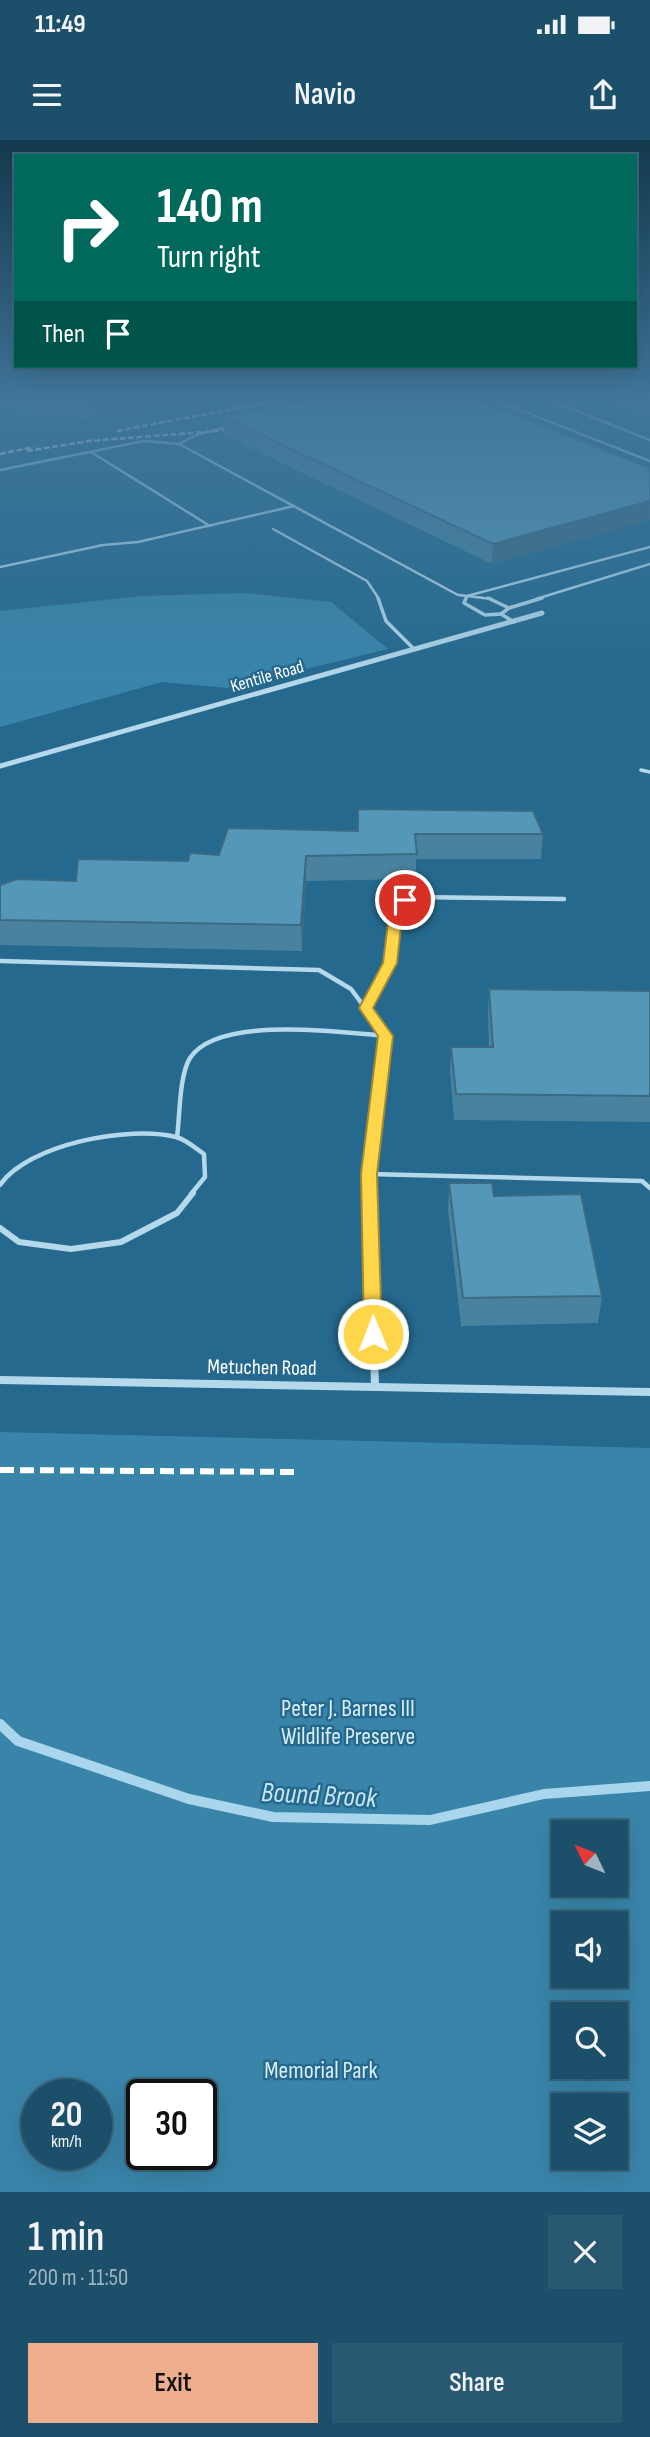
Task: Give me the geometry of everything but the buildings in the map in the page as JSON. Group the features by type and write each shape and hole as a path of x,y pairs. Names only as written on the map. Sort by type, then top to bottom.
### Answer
{"street":[{"name":"Kentile Road","path":"0,766 542,613"},
{"path":"375,1387 369,1174 386,1036"},
{"name":"Metuchen Road","path":"0,1380 650,1392"}],"lane":[{"path":"160,495 210,526"},
{"path":"273,495 458,594 487,597 509,608"},
{"path":"0,567 103,545 138,542 294,506"},
{"path":"273,529 367,581 378,592 383,617 414,649"},
{"path":"467,596 650,547"},
{"path":"467,596 464,603 485,615 500,614 509,608 650,564"},
{"path":"500,614 514,622"},
{"path":"641,770 650,772"},
{"path":"366,1008 390,963 396,907 405,900 412,897 564,899"},
{"path":"0,961 319,970 339,978 359,994 386,1036"},
{"path":"177,1137 189,1059 206,1043 233,1033 259,1031 386,1036"},
{"path":"0,1185 3,1178 22,1164 73,1142 114,1136 177,1137 204,1154 205,1177 177,1213 121,1242 71,1249 19,1242 0,1228"},
{"path":"369,1174 642,1181 650,1188"}],"green space":[{"path":"244,593 331,602 388,649 227,688 162,682 0,727 0,611 142,596"},
{"path":"0,1432 650,1448 650,2192 0,2192"}],"waterway":[{"name":"Bound Brook","path":"0,1724 18,1741 189,1799 273,1817 430,1820 544,1794 650,1786"}],"railway":[{"path":"0,1470 296,1472"}],"route":[{"path":"373,1334 369,1174 386,1036 366,1008 390,963 396,907 405,900"}],"park label":[{"name":"Peter J. Barnes III Wildlife Preserve","path":"348,1722"},
{"name":"Memorial Park","path":"321,2070"}]}
